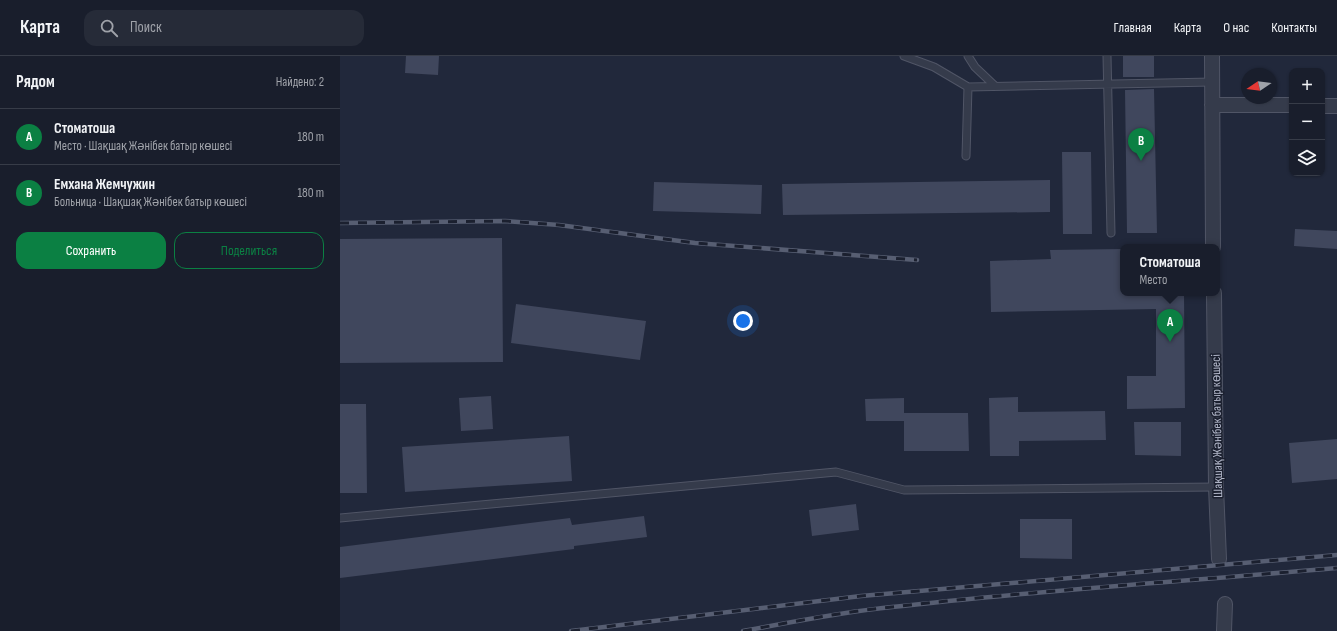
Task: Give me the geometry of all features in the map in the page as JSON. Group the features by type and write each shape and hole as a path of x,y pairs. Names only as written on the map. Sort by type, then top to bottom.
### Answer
{"street":[{"path":"1212,56 1213,244"},
{"path":"1212,104 1289,105"},
{"path":"1325,106 1337,106"},
{"name":"Шақшақ Жәнібек батыр көшесі","path":"1214,296 1216,487 1219,559"},
{"path":"1224,631 1225,604"}],"lane":[{"path":"904,56 934,67 968,87 1212,82"},
{"path":"968,56 975,67 995,86"},
{"path":"1107,56 1111,233"},
{"path":"966,156 968,87"},
{"path":"340,518 836,472 904,490 1216,487"}],"building":[{"path":"406,56 439,56 438,75 405,73"},
{"path":"1123,56 1154,56 1154,77 1123,77"},
{"path":"1154,89 1157,233 1127,233 1125,90"},
{"path":"1062,152 1091,152 1092,234 1063,234"},
{"path":"1050,180 1050,212 783,215 782,184"},
{"path":"654,182 762,185 761,214 653,211"},
{"path":"1295,229 1337,231 1337,249 1294,246"},
{"path":"502,238 503,362 340,363 340,239"},
{"path":"1120,249 1120,296 1184,296 1185,408 1127,409 1127,376 1156,376 1156,309 991,312 990,261 1051,259 1050,250"},
{"path":"516,304 646,321 640,360 511,343"},
{"path":"491,396 493,429 461,431 459,398"},
{"path":"1018,397 1018,412 1105,411 1106,440 1019,441 1019,456 990,456 989,398"},
{"path":"904,398 904,413 968,413 969,451 904,451 904,421 866,421 865,399"},
{"path":"340,404 366,404 367,493 340,493"},
{"path":"1134,422 1181,422 1181,456 1135,455"},
{"path":"569,436 572,481 405,492 402,447"},
{"path":"1337,439 1337,479 1292,483 1289,443"},
{"path":"856,504 859,530 812,536 809,510"},
{"path":"644,516 647,537 574,546 574,549 340,578 340,547 570,518 572,525"},
{"path":"1020,519 1072,519 1072,559 1020,558"}],"railway":[{"path":"340,223 505,221 559,225 695,243 917,260"},
{"path":"571,631 861,596 1337,555"},
{"path":"743,631 873,609 948,601 1337,568"}],"place":[{"name":"Емхана Жемчужин","path":"1141,161"},
{"name":"Стоматоша","path":"1170,342"}]}
